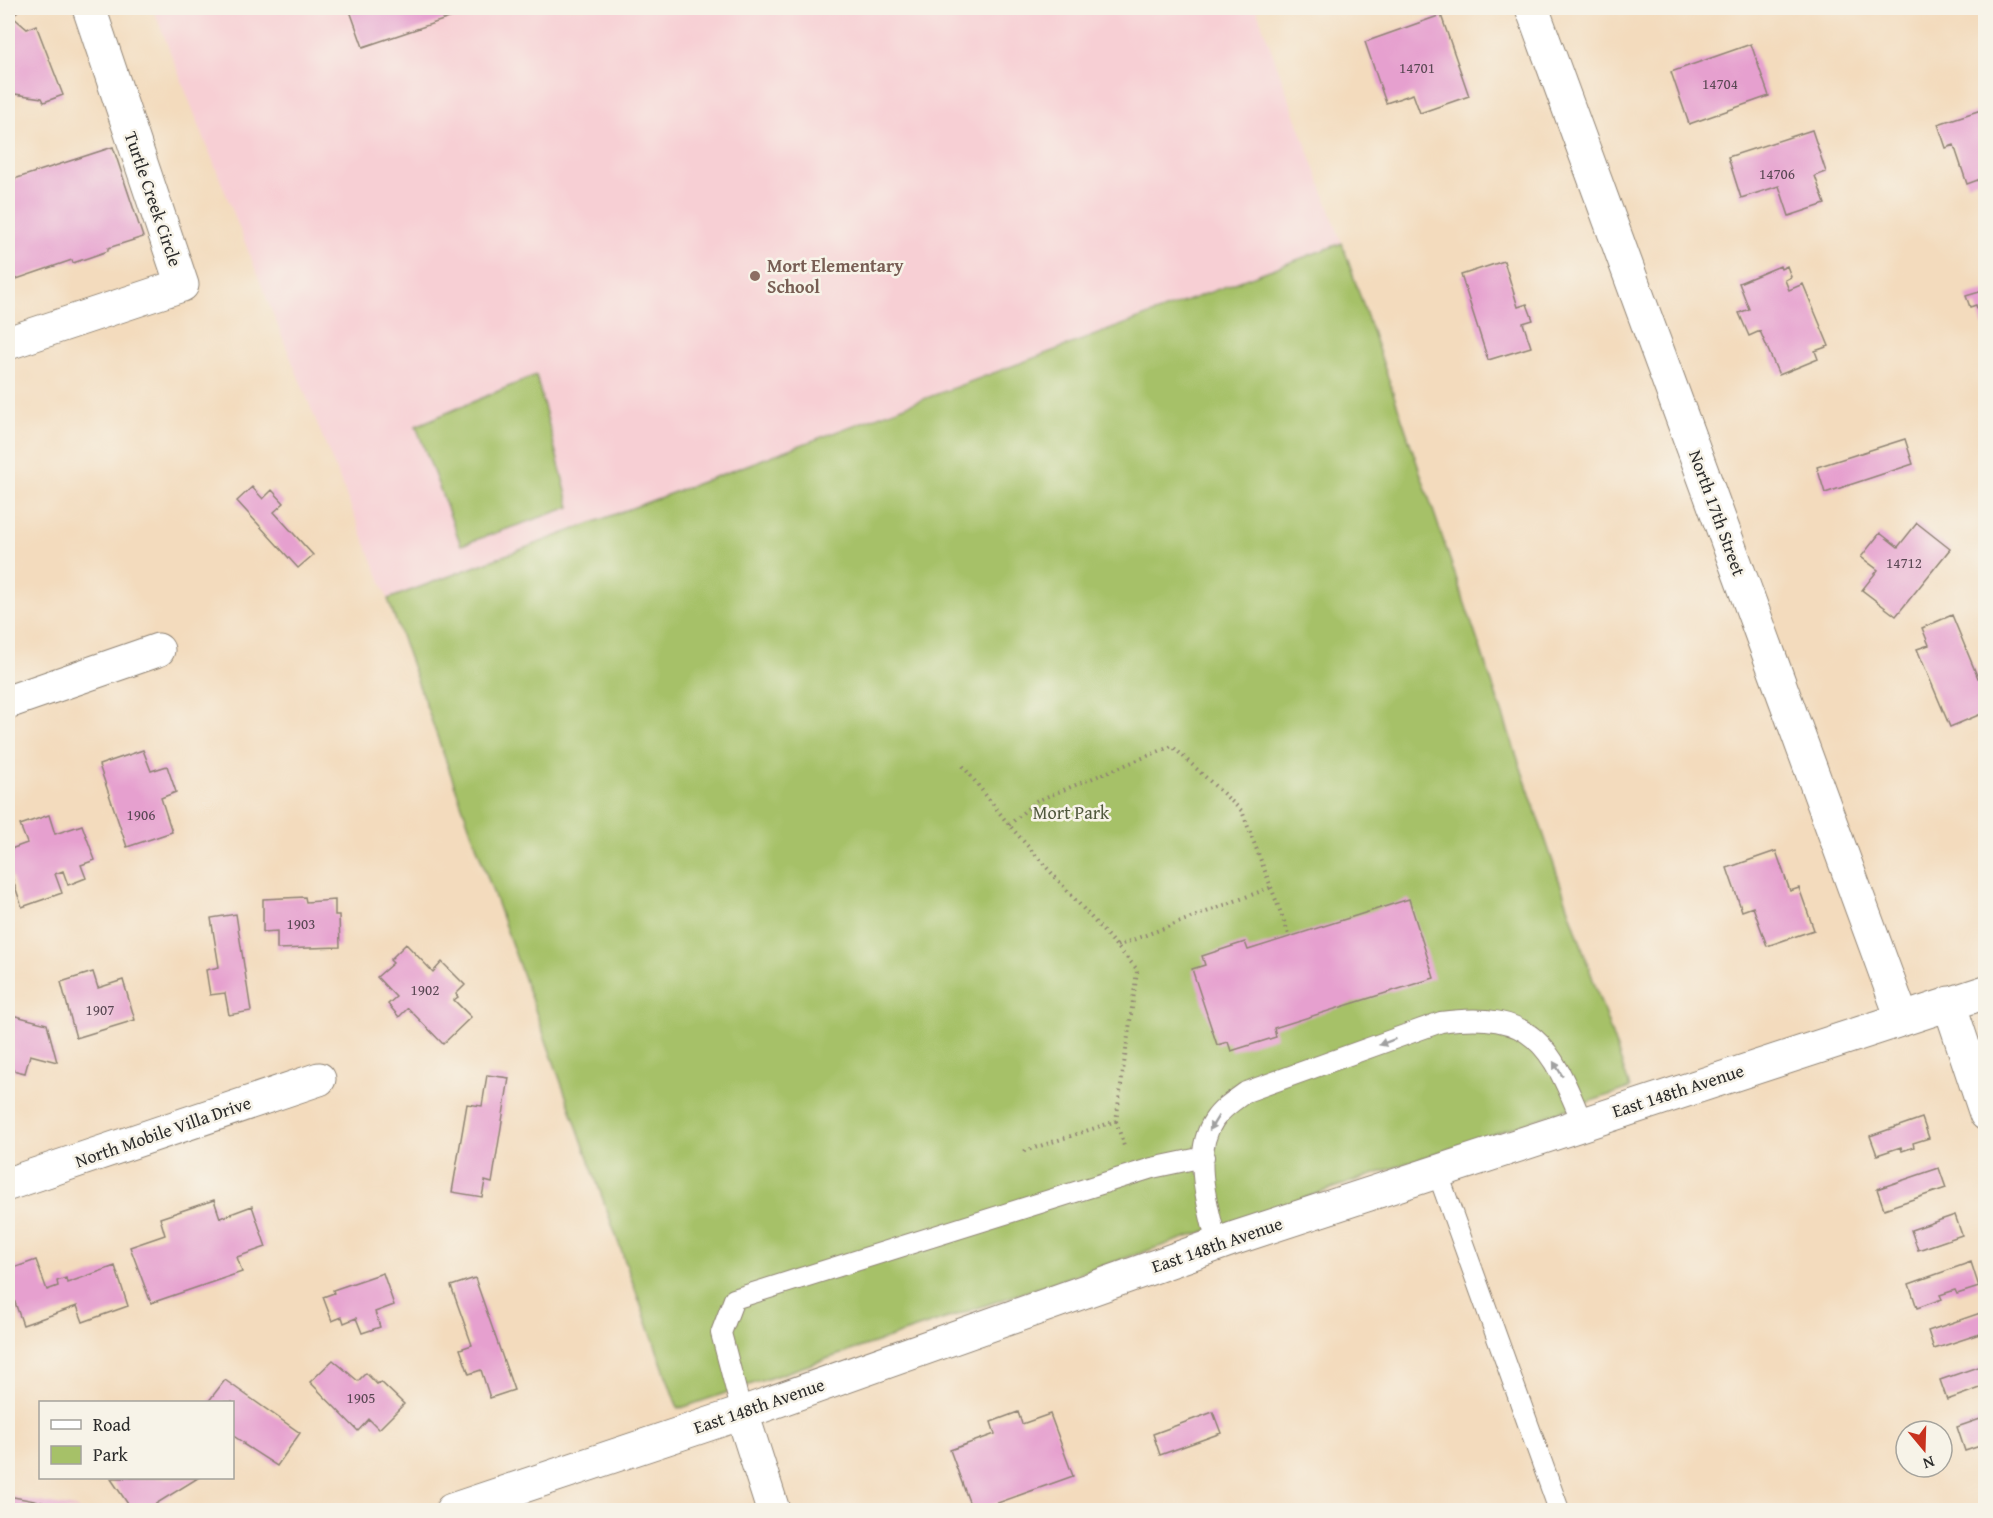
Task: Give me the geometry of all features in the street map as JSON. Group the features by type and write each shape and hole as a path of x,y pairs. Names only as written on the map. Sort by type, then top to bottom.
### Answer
{"street":[{"name":"Turtle Creek Circle","path":"8,342 182,285 89,8"},
{"name":"North 17th Street","path":"1532,8 1902,1018"},
{"path":"8,702 158,650"},
{"name":"East 148th Avenue","path":"452,1510 742,1413 1217,1244 1582,1122 1986,992"},
{"path":"1949,1003 1986,1114"},
{"name":"North Mobile Villa Drive","path":"8,1184 319,1079"},
{"path":"742,1413 773,1510"}],"lane":[{"path":"1217,1244 1206,1198 1204,1157 1206,1138 1215,1119 1231,1102 1246,1092 1442,1022 1471,1018 1498,1021 1516,1026 1534,1038 1548,1053 1565,1080 1582,1122"},
{"path":"742,1413 721,1333 734,1299 1152,1168 1204,1157"},
{"path":"1437,1171 1559,1510"}],"path":[{"path":"1009,825 1036,801 1172,746 1242,811 1290,937"},
{"path":"963,766 1009,825 1136,968 1138,976 1116,1121 1022,1152"},
{"path":"1116,946 1272,888"}],"shaded area":[{"name":"Mort Elementary School","path":"153,8 1256,8 1342,243 388,599"}],"green space":[{"name":"Mort Park","path":"1342,243 1630,1088 678,1409 388,599"},
{"path":"536,375 570,507 461,545 416,426"}],"building":[{"path":"8,8 20,8 13,17 27,29 36,25 63,95 44,102 42,98 8,93"},
{"path":"349,8 466,8 467,12 363,47"},
{"path":"1441,15 1469,96 1420,113 1413,94 1386,103 1365,42"},
{"path":"1751,44 1769,96 1689,124 1671,72"},
{"path":"1981,110 1983,117 1986,116 1986,177 1967,184 1954,145 1946,148 1938,124"},
{"path":"1812,130 1826,172 1815,176 1825,204 1789,216 1779,186 1741,198 1728,157"},
{"path":"113,147 143,237 108,248 108,251 73,263 72,260 8,282 8,181"},
{"path":"1504,261 1518,307 1527,304 1533,320 1523,323 1531,347 1488,360 1461,275"},
{"path":"1780,266 1781,269 1787,266 1791,277 1785,280 1789,290 1803,284 1829,346 1815,351 1818,359 1779,375 1760,331 1749,336 1739,313 1749,309 1739,283"},
{"path":"1986,290 1986,325 1983,326 1976,305 1970,307 1966,296"},
{"path":"1905,439 1913,464 1825,493 1817,467"},
{"path":"252,487 263,499 272,490 284,503 274,512 313,555 298,568 237,501"},
{"path":"1917,523 1950,549 1896,616 1862,590 1878,570 1861,557 1880,533 1898,547"},
{"path":"1952,615 1978,678 1986,675 1986,712 1950,727 1917,649 1929,645 1922,628"},
{"path":"143,750 151,771 167,766 176,792 161,798 172,832 127,847 99,765"},
{"path":"49,815 55,834 82,825 95,860 81,865 86,878 68,885 63,871 55,874 62,893 22,907 8,866 8,850 27,843 20,825"},
{"path":"1776,851 1790,891 1799,888 1814,930 1767,946 1753,907 1742,911 1727,868"},
{"path":"305,897 306,902 335,900 335,915 339,915 340,947 277,949 277,931 263,932 263,899"},
{"path":"1409,899 1434,978 1274,1028 1276,1037 1231,1051 1228,1042 1217,1045 1192,969 1205,965 1202,956 1245,942 1248,950"},
{"path":"236,914 251,1011 229,1015 225,993 210,995 206,970 219,967 211,918"},
{"path":"406,944 433,972 442,962 465,985 456,994 458,997 454,1000 471,1017 443,1044 408,1008 399,1017 388,1004 396,997 377,977 393,963 390,960"},
{"path":"93,972 98,988 123,980 135,1020 76,1038 61,982"},
{"path":"8,1014 47,1024 57,1062 30,1055 25,1073 8,1069"},
{"path":"487,1075 509,1078 492,1183 485,1181 482,1197 452,1192 467,1104 482,1106"},
{"path":"1922,1118 1929,1138 1913,1143 1914,1147 1902,1151 1901,1147 1877,1155 1870,1136"},
{"path":"1939,1168 1946,1188 1884,1209 1877,1189"},
{"path":"214,1200 220,1218 252,1206 266,1247 237,1257 242,1272 151,1303 130,1247 165,1235 160,1218"},
{"path":"1955,1215 1962,1235 1918,1250 1911,1230"},
{"path":"36,1260 47,1290 58,1286 57,1281 66,1278 67,1283 115,1266 128,1306 83,1322 77,1306 23,1325 8,1283 8,1270"},
{"path":"1971,1262 1979,1287 1957,1294 1955,1290 1940,1295 1942,1299 1917,1308 1909,1284"},
{"path":"383,1273 394,1305 375,1312 380,1327 362,1333 356,1318 344,1323 342,1317 332,1321 323,1297 334,1293 333,1290"},
{"path":"475,1278 514,1390 490,1398 481,1370 469,1374 460,1349 472,1345 451,1286"},
{"path":"1986,1311 1986,1332 1934,1349 1928,1331"},
{"path":"333,1360 358,1381 366,1373 377,1384 381,1382 404,1404 379,1429 369,1419 358,1431 310,1382"},
{"path":"1986,1364 1986,1386 1947,1400 1940,1380"},
{"path":"225,1380 300,1433 277,1466 234,1436 234,1401 209,1401"},
{"path":"1018,1412 1022,1424 1050,1414 1073,1476 978,1510 972,1510 950,1450 995,1434 991,1422"},
{"path":"1213,1412 1221,1433 1160,1455 1153,1434"},
{"path":"1986,1417 1986,1444 1965,1451 1957,1427"},
{"path":"111,1479 196,1479 146,1510 132,1510"},
{"path":"8,1496 78,1509 78,1510 8,1510"}],"place":[{"name":"Mort Elementary School","path":"755,276"}]}
